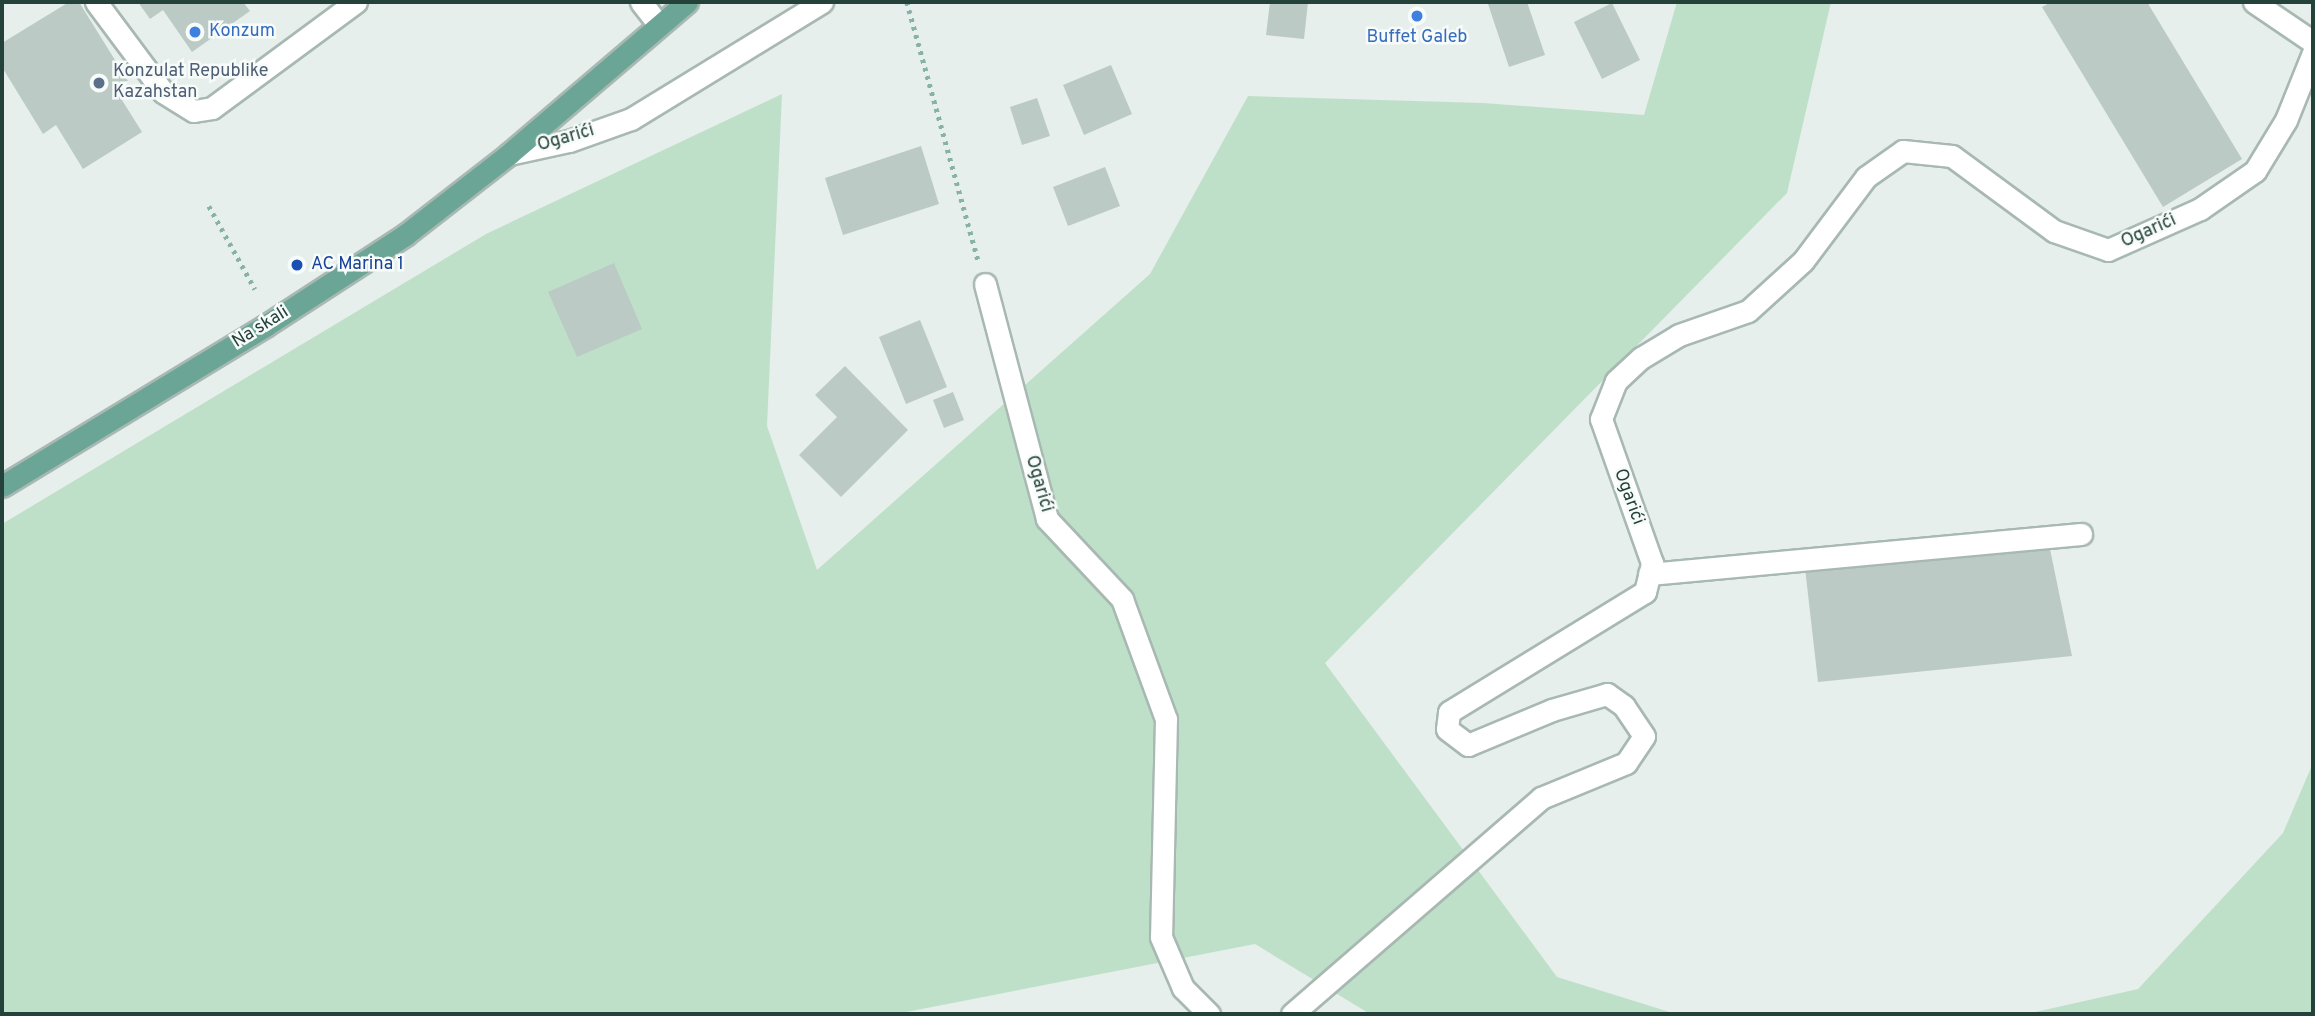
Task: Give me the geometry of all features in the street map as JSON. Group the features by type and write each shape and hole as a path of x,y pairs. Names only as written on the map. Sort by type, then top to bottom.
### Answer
{"main road":[{"name":"Ogarići","path":"509,153 687,2"},
{"name":"Na skali","path":"2,486 265,326 405,235 509,153"}],"street":[{"path":"96,2 163,92 176,104 194,111 212,108 351,3"},
{"path":"641,2 659,25"},
{"name":"Ogarići","path":"509,153 569,141 631,119 822,2"},
{"path":"2254,2 2313,42"},
{"name":"Ogarići","path":"1649,574 1652,563 1601,419 1616,381 1641,358 1679,335 1748,311 1803,261 1866,177 1903,151 1952,156 2053,231 2108,250 2200,209 2255,172 2286,120 2313,53"},
{"name":"Ogarići","path":"985,284 1047,519 1122,599 1166,719 1161,937 1183,988 1209,1014"},
{"path":"1293,1014 1541,798 1626,763 1644,736 1624,706 1607,694 1552,710 1468,745 1447,729 1448,720 1449,712 1645,592 1649,574 2081,534"}],"path":[{"path":"907,2 985,284"},
{"path":"209,206 255,289"}],"green space":[{"path":"1677,2 1831,2 1787,193 1325,663 1557,977 1676,1014 1370,1014 1255,944 896,1014 2,1014 2,524 486,234 782,94 767,426 817,570 1150,274 1248,96 1483,103 1644,115"},
{"path":"2313,763 2313,1014 2026,1014 2138,989 2283,833"}],"building":[{"path":"69,2 79,2 128,81 115,89 142,132 83,169 56,125 43,134 2,67 2,43"},
{"path":"138,2 243,2 250,11 192,52 163,10 150,19"},
{"path":"1270,2 1308,2 1304,39 1266,35"},
{"path":"1527,2 1545,55 1509,67 1488,4"},
{"path":"2051,2 2147,2 2242,159 2163,207 2042,7"},
{"path":"1612,3 1640,60 1602,79 1574,22"},
{"path":"1111,65 1132,114 1084,135 1063,85"},
{"path":"1037,98 1050,136 1022,145 1010,107"},
{"path":"921,146 939,204 843,235 825,178"},
{"path":"1105,167 1120,206 1068,226 1053,187"},
{"path":"614,263 642,329 577,357 548,292"},
{"path":"920,320 947,387 906,404 879,337"},
{"path":"845,366 908,430 841,497 799,455 837,417 815,395"},
{"path":"953,392 964,420 944,428 933,400"},
{"path":"2050,549 2072,656 1818,682 1805,568"}],"place":[{"name":"Buffet Galeb","path":"1417,16"},
{"name":"Konzum","path":"195,32"},
{"name":"Konzulat Republike Kazahstan","path":"99,83"},
{"name":"AC Marina 1","path":"297,265"}]}
